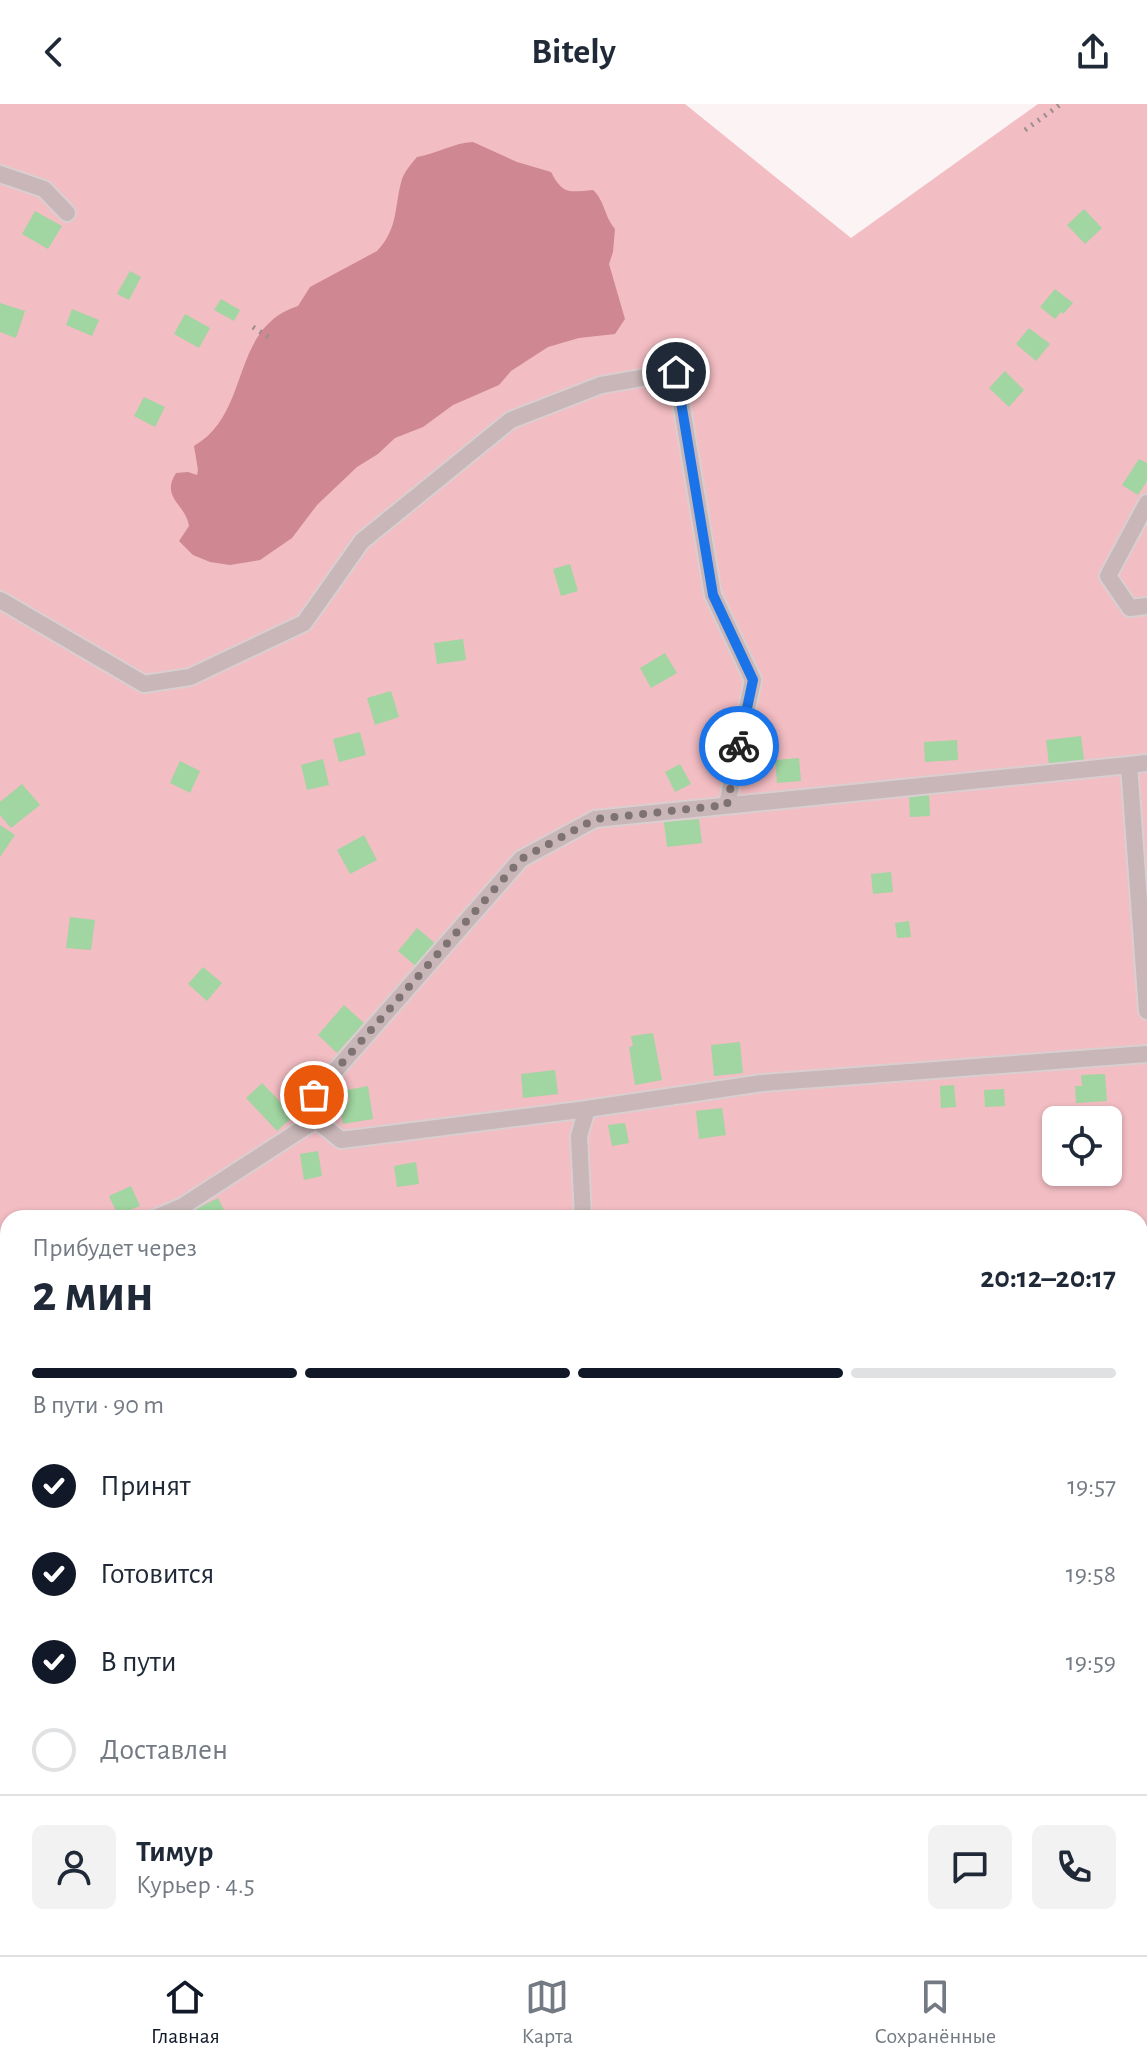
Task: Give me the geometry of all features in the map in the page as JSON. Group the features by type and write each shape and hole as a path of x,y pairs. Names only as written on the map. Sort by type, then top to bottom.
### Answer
{"lane":[{"path":"0,174 44,189 67,213"},
{"path":"0,600 144,684 190,677 304,623 362,541 511,420 601,385 676,372 713,595 753,680 727,805"},
{"path":"1147,503 1108,576 1130,608 1147,606"},
{"path":"1147,763 595,819 521,859 314,1095 316,1120 341,1140 762,1083 1147,1054"},
{"path":"1129,765 1147,1011"},
{"path":"583,1210 579,1136 587,1109"},
{"path":"174,1210 316,1120"}],"path":[{"path":"1025,130 1061,104"},
{"path":"253,327 270,338"}],"shaded area":[{"path":"0,104 685,104 851,238 1038,104 1147,104 1147,1210 0,1210"},
{"path":"473,142 517,162 551,172 563,188 593,190 597,194 615,229 609,264 625,319 615,334 579,338 548,347 511,371 499,385 453,405 423,427 395,438 378,454 357,467 317,505 292,538 260,560 230,565 193,555 179,541 189,526 172,495 172,482 176,473 197,475 194,446 212,431 225,413 250,351 261,333 276,317 298,306 310,287 377,251 389,234 402,179 417,157"}],"building":[{"path":"1084,209 1102,228 1085,244 1067,225"},
{"path":"35,211 62,226 48,249 22,234"},
{"path":"130,271 141,277 129,300 117,294"},
{"path":"1055,289 1073,303 1055,319 1040,307"},
{"path":"221,299 240,310 234,321 214,310"},
{"path":"0,303 25,311 16,338 0,332"},
{"path":"72,309 99,320 92,336 66,325"},
{"path":"185,314 210,328 199,348 174,334"},
{"path":"1029,328 1050,344 1036,361 1016,344"},
{"path":"1005,371 1024,390 1009,407 989,388"},
{"path":"144,397 165,407 155,427 134,416"},
{"path":"1139,459 1147,463 1147,481 1138,495 1122,485"},
{"path":"570,564 578,591 561,596 553,569"},
{"path":"463,639 466,660 437,664 434,643"},
{"path":"665,653 677,673 651,688 640,668"},
{"path":"391,691 399,717 375,725 367,698"},
{"path":"360,732 366,755 339,762 333,739"},
{"path":"1081,736 1084,760 1049,764 1046,740"},
{"path":"957,740 958,760 925,762 924,742"},
{"path":"799,758 801,781 777,783 775,760"},
{"path":"323,759 329,785 307,790 301,765"},
{"path":"180,761 200,771 190,793 170,783"},
{"path":"680,764 691,784 675,792 665,772"},
{"path":"22,784 40,805 11,828 0,815 0,802"},
{"path":"929,793 930,816 910,817 909,795"},
{"path":"699,819 702,843 667,847 664,822"},
{"path":"0,825 15,835 0,857"},
{"path":"364,835 377,860 350,874 337,850"},
{"path":"891,872 893,892 873,894 871,874"},
{"path":"70,917 95,920 91,950 66,948"},
{"path":"909,921 911,937 897,938 895,923"},
{"path":"417,928 437,945 418,968 398,951"},
{"path":"203,967 222,983 207,1001 188,984"},
{"path":"344,1005 364,1023 337,1053 318,1035"},
{"path":"653,1033 662,1080 635,1085 629,1047 633,1046 631,1036"},
{"path":"740,1042 743,1073 714,1076 711,1045"},
{"path":"555,1070 558,1094 523,1098 521,1074"},
{"path":"1105,1074 1107,1101 1076,1103 1075,1086 1082,1086 1081,1075"},
{"path":"262,1083 294,1116 277,1131 246,1098"},
{"path":"954,1085 956,1107 941,1108 940,1086"},
{"path":"368,1086 373,1119 343,1124 340,1103 349,1101 347,1090"},
{"path":"1004,1089 1005,1106 985,1107 984,1090"},
{"path":"722,1108 726,1135 699,1139 696,1111"},
{"path":"625,1123 629,1143 612,1146 608,1125"},
{"path":"318,1151 322,1176 304,1180 300,1154"},
{"path":"416,1162 419,1184 397,1187 394,1166"},
{"path":"131,1186 140,1206 116,1210 109,1196"},
{"path":"218,1198 224,1210 196,1210"}],"way so far":[{"path":"314,1095 521,859 595,819 727,805 739,746"}],"route":[{"path":"676,372 713,595 753,680 739,746"}]}
